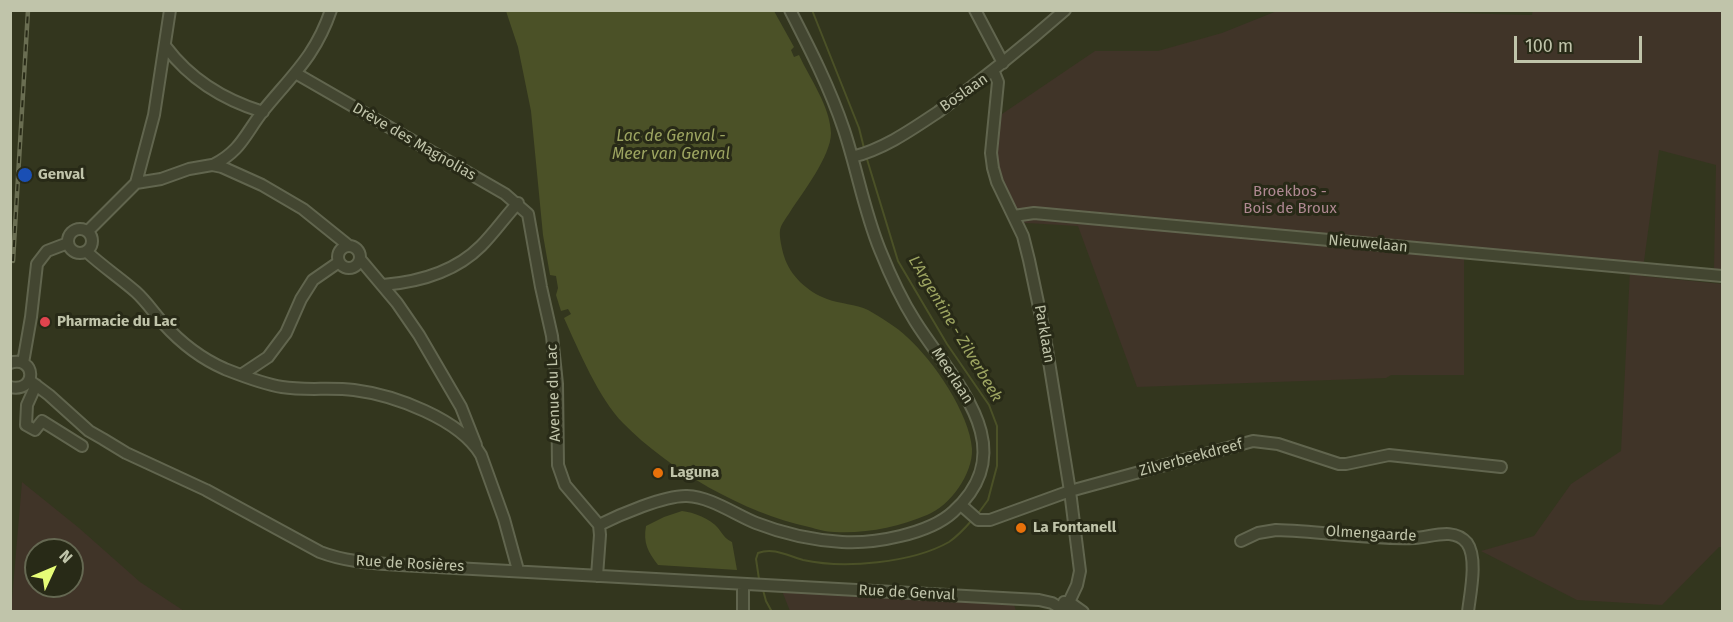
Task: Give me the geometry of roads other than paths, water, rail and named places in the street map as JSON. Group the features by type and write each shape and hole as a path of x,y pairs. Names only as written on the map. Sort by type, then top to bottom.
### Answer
{"street":[{"path":"88,231 136,183 149,141 170,10"},
{"path":"136,183 161,179 189,169 212,165 235,152 260,116 310,56 331,10"},
{"name":"Meerlaan","path":"598,525 673,497 688,496 717,504 756,523 787,534 846,543 871,541 914,532 970,512 969,495 980,470 982,444 978,418 915,321 894,283 870,221 862,155 835,105 814,55 790,10"},
{"path":"975,10 1003,63"},
{"name":"Boslaan","path":"862,155 916,126 993,72 1065,10"},
{"path":"165,47 192,76 212,90 260,116"},
{"name":"Parklaan","path":"993,72 998,82 991,153 993,168 997,182 1023,236 1038,300 1070,491 1080,571 1068,607"},
{"name":"Drève des Magnolias","path":"297,74 518,203 528,213"},
{"path":"212,165 238,173 303,209 329,230 345,248 357,250 349,264 330,269 313,280 301,299 286,333 268,357 241,375"},
{"path":"383,285 417,281 453,266 481,246 518,203"},
{"name":"Avenue du Lac","path":"528,213 552,336 557,384 558,465 565,485 598,525"},
{"name":"Nieuwelaan","path":"1014,216 1034,213 1722,276"},
{"path":"88,231 76,229 68,237 68,243 75,252 87,252 137,293 164,324 197,353 219,366 282,387 354,390 402,402 446,423 477,448"},
{"path":"87,252 93,242 88,231"},
{"path":"68,243 47,251 37,264 32,317 23,363 30,372 32,383 27,405 26,425 35,430 42,421 82,446"},
{"path":"345,248 338,256 349,264 369,271 383,285 419,335 461,406 504,519 518,570"},
{"path":"10,363 23,363"},
{"path":"10,387 18,388 32,383"},
{"name":"Rue de Rosières","path":"32,383 89,431 126,453 206,490 328,555 357,562 761,585"},
{"name":"Zilverbeekdreef","path":"970,512 990,520 1070,491 1253,441 1278,444 1346,465 1389,455 1501,467"},
{"path":"597,576 600,534 598,525"},
{"name":"Olmengaarde","path":"1241,541 1258,533 1276,530 1416,538 1452,534 1467,543 1473,559 1468,612"},
{"path":"743,584 743,612"},
{"name":"Rue de Genval","path":"761,585 1040,600 1068,607"},
{"path":"1068,607 1083,612"}],"water":[{"name":"Lac de Genval - Meer van Genval","path":"506,11 774,11 794,47 791,50 794,57 799,55 819,93 830,123 831,133 830,142 821,163 781,228 780,239 784,256 795,277 813,292 832,301 868,310 888,322 917,347 938,373 965,420 972,449 969,469 952,497 936,511 905,523 858,532 831,532 759,511 709,487 662,457 623,423 597,387 582,359 564,318 571,314 568,309 561,311 556,295 558,288 556,276 550,275 543,235 531,111 518,47"},
{"path":"682,511 696,514 711,522 732,542 737,570 658,565 647,547 646,526"}],"waterway":[{"name":"L'Argentine - Zilverbeek","path":"812,10 859,128 864,148"},
{"name":"L'Argentine - Zilverbeek","path":"866,156 898,261 947,344 989,405 997,426 997,466 988,500 977,515"},
{"name":"L'Argentine - Zilverbeek","path":"759,579 756,559 758,553 764,551 820,563 878,562 934,549 949,542 973,519"},
{"name":"L'Argentine - Zilverbeek","path":"763,590 772,612"}],"railway":[{"path":"13,261 28,10"}],"place":[{"name":"Genval","path":"25,175"},
{"name":"Pharmacie du Lac","path":"45,322"},
{"name":"Laguna","path":"658,473"},
{"name":"La Fontanell","path":"1021,528"}],"park label":[{"name":"Broekbos - Bois de Broux","path":"1290,200"}]}
